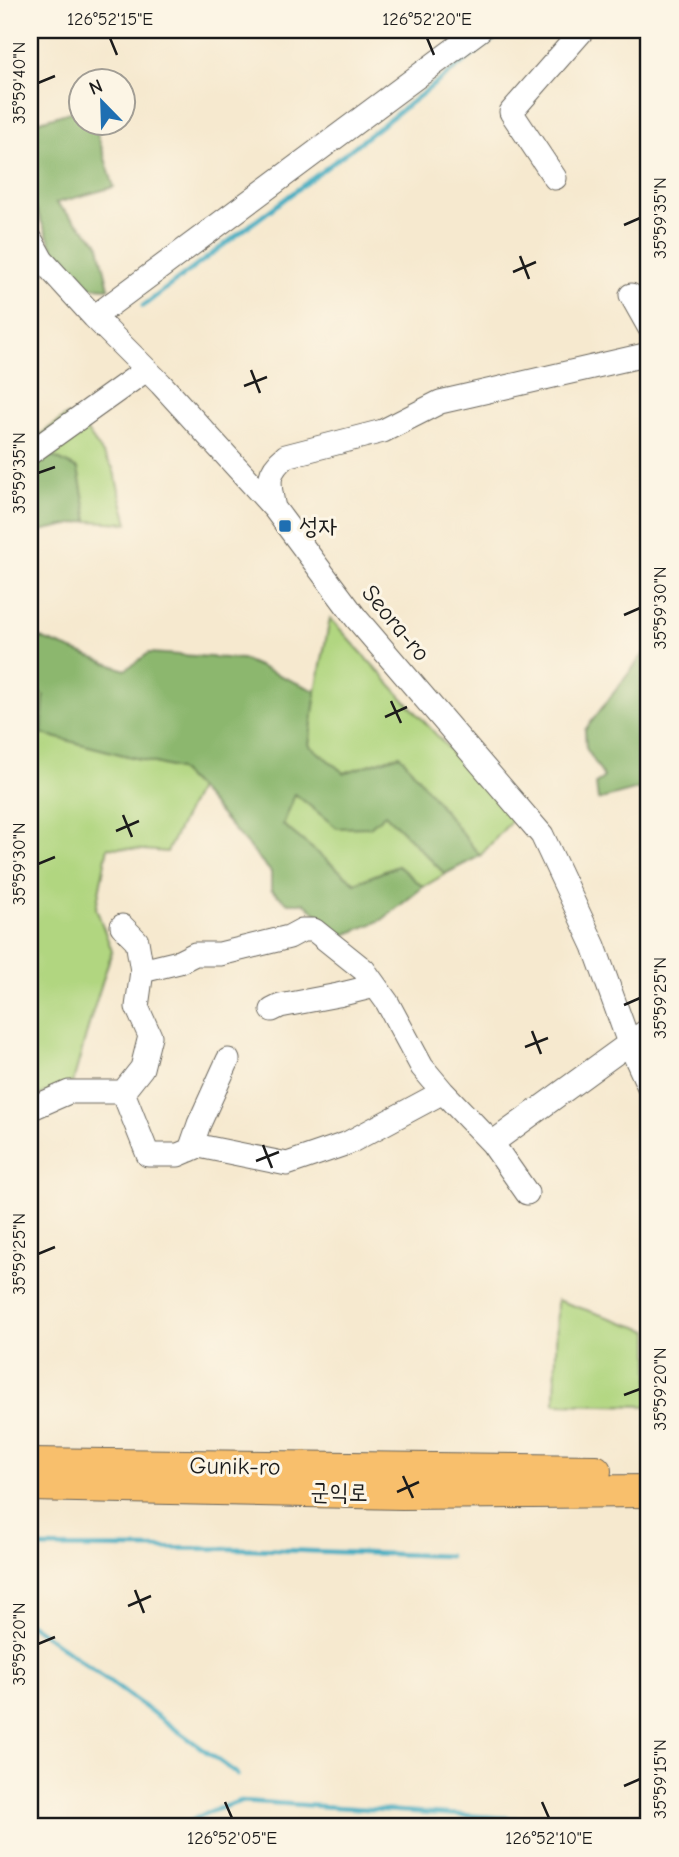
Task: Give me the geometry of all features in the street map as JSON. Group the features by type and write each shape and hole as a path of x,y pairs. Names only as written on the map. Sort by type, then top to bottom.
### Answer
{"highway":[{"name":"Gunik-ro","path":"30,1464 649,1471"},
{"name":"군익로","path":"30,1485 402,1493 649,1492"}],"street":[{"path":"94,317 480,30"},
{"path":"555,178 511,112 583,30"},
{"name":"Seora-ro","path":"30,238 42,260 274,508 356,618 542,835 594,947 629,1043 649,1087"},
{"path":"631,295 649,327"},
{"path":"274,508 268,482 274,465 286,456 383,431 440,402 649,354"},
{"path":"30,453 146,370"},
{"path":"122,926 137,941 142,971 137,1007 150,1036 142,1068 123,1092"},
{"path":"142,971 179,962 195,954 220,954 289,937 302,930 314,930 364,970 387,1002 422,1067 492,1143 527,1193"},
{"path":"272,1010 375,986"},
{"path":"492,1143 649,1029"},
{"path":"190,1150 228,1060"},
{"path":"30,1109 69,1092 123,1092"},
{"path":"123,1092 148,1155 178,1155 200,1146 287,1164 348,1143 443,1092"}],"green space":[{"path":"66,113 66,136 98,136 114,187 56,203 98,242 109,288 76,286 54,251 30,195 30,124"},
{"path":"67,415 86,430 113,468 128,523 88,521 78,469 46,454 30,476 30,442"},
{"path":"46,453 78,469 88,521 30,533 30,476"},
{"path":"330,618 513,819 480,856 400,755 344,773 309,745"},
{"path":"30,634 125,670 149,653 242,659 316,691 309,745 344,773 400,755 480,856 445,874 385,814 370,827 337,828 295,794 283,825 355,883 398,866 423,887 382,920 342,936 304,903 288,903 271,890 271,872 178,769 42,734 44,696 30,686"},
{"path":"649,647 649,786 598,800 596,784 604,777 586,748 585,730"},
{"path":"30,686 44,695 43,734 178,769 198,789 167,852 108,847 96,908 112,951 73,1082 30,1099"},
{"path":"295,794 385,814 445,874 423,887 398,866 355,883 283,825"},
{"path":"557,1300 649,1331 649,1406 555,1404"}],"waterway":[{"path":"143,306 505,30"},
{"path":"30,1547 252,1549 449,1556"},
{"path":"30,1624 237,1775"},
{"path":"179,1827 206,1813 241,1801 649,1827"}],"place":[{"name":"성자","path":"285,526"}]}
